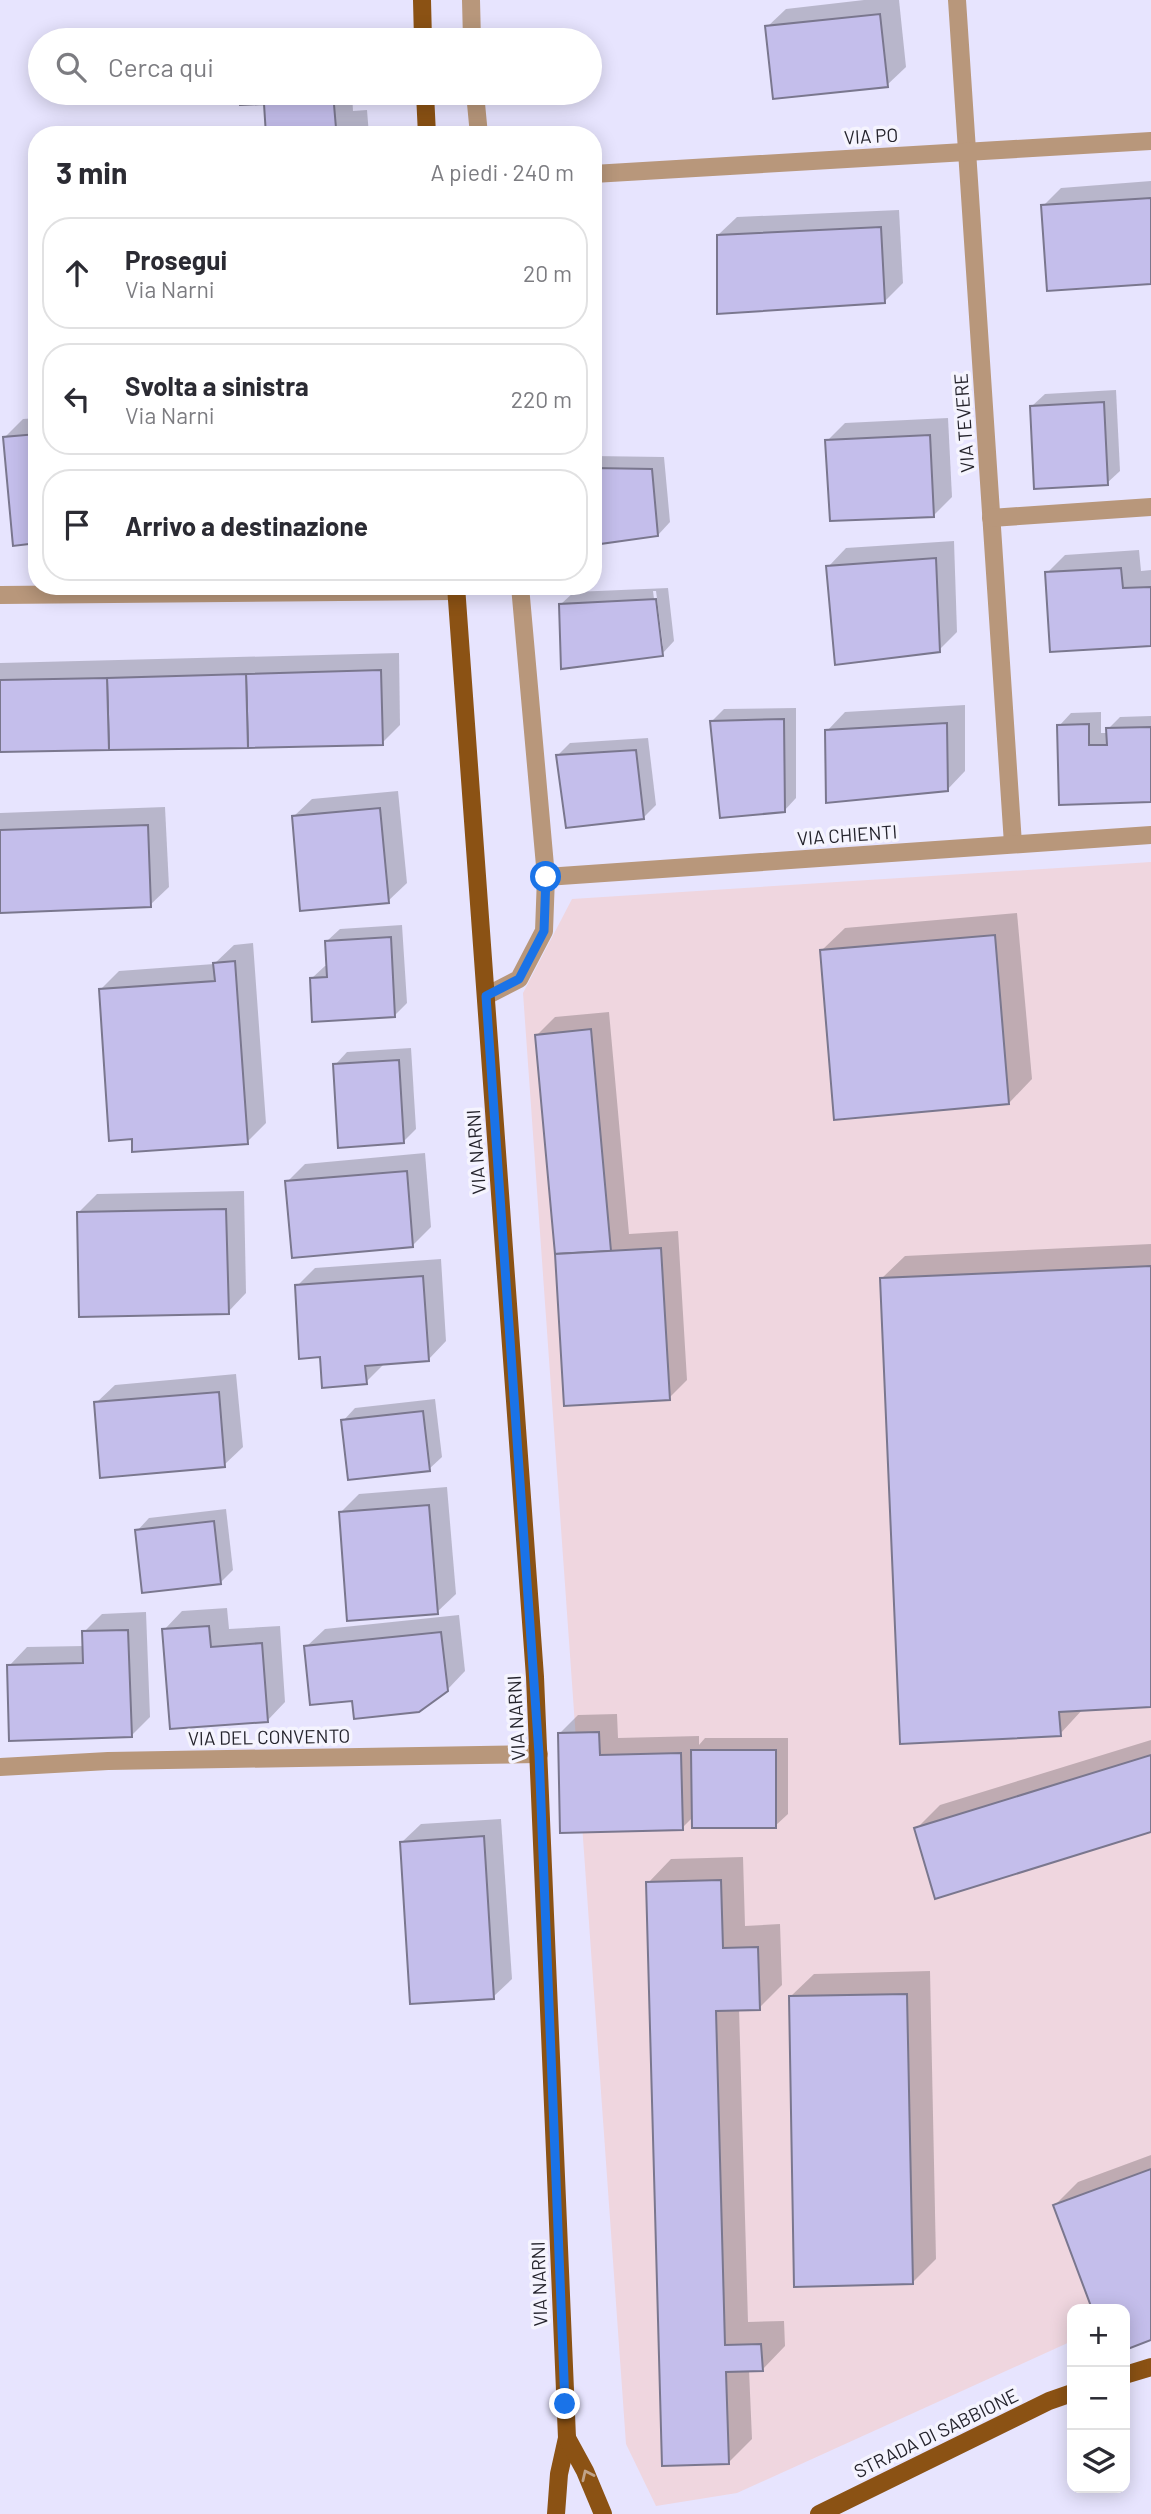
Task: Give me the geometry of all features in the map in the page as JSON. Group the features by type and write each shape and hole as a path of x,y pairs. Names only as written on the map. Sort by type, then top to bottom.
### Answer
{"main road":[{"path":"422,0 423,28"},
{"path":"425,105 426,126"},
{"name":"VIA NARNI","path":"456,595 539,1754 567,2438 559,2474 556,2514"},
{"path":"1130,2373 1151,2367"},
{"name":"STRADA DI SABBIONE","path":"819,2514 1049,2401 1067,2395"},
{"name":"VIA NARNI","path":"567,2438 585,2471 603,2514"}],"street":[{"path":"471,0 472,28"},
{"name":"VIA TEVERE","path":"957,0 1013,844"},
{"path":"476,105 478,126"},
{"name":"VIA PO","path":"602,173 1151,141"},
{"path":"991,518 1151,507"},
{"name":"VIA NARNI","path":"0,595 28,595"},
{"path":"486,996 519,979 544,931 546,877 521,595"},
{"name":"VIA CHIENTI","path":"546,877 1151,835"},
{"name":"VIA DEL CONVENTO","path":"0,1767 108,1761 539,1754"}],"shaded area":[{"path":"1151,862 1151,2308 1130,2315 1130,2304 1067,2304 1067,2343 737,2493 656,2506 626,2444 523,993 572,899"}],"building":[{"path":"880,14 888,87 773,99 765,26"},
{"path":"264,105 334,105 336,126 265,126"},
{"path":"1151,198 1151,284 1047,291 1041,205"},
{"path":"881,227 885,303 717,314 717,235"},
{"path":"1104,402 1108,485 1034,489 1030,406"},
{"path":"28,435 28,544 13,546 3,437"},
{"path":"930,435 934,517 830,521 825,440"},
{"path":"602,468 652,469 658,536 602,544"},
{"path":"936,558 940,652 835,665 826,566"},
{"path":"1121,568 1123,588 1151,587 1151,646 1050,652 1045,572"},
{"path":"656,599 663,656 561,669 559,604"},
{"path":"381,670 383,745 248,748 246,674"},
{"path":"246,674 248,748 109,750 107,678"},
{"path":"107,678 109,750 0,752 0,680"},
{"path":"784,719 785,812 720,818 710,721"},
{"path":"947,723 948,791 826,803 825,730"},
{"path":"1089,724 1089,745 1107,745 1106,728 1151,727 1151,802 1059,805 1057,725"},
{"path":"636,750 644,819 566,828 556,755"},
{"path":"380,808 389,903 300,911 292,816"},
{"path":"148,825 151,907 0,913 0,830"},
{"path":"995,935 1009,1104 834,1120 820,950"},
{"path":"391,937 395,1017 312,1022 310,978 327,977 325,941"},
{"path":"235,961 248,1144 132,1152 132,1139 109,1141 99,989 215,981 213,963"},
{"path":"591,1029 611,1251 555,1254 535,1035"},
{"path":"399,1060 404,1143 338,1148 333,1064"},
{"path":"407,1171 413,1247 292,1258 285,1181"},
{"path":"226,1209 229,1314 79,1317 77,1212"},
{"path":"661,1248 670,1400 564,1406 555,1254"},
{"path":"1151,1266 1151,1707 1059,1712 1061,1736 900,1744 880,1278"},
{"path":"423,1276 429,1361 365,1366 367,1384 322,1388 320,1357 299,1359 295,1285"},
{"path":"219,1392 225,1467 100,1478 94,1402"},
{"path":"423,1411 430,1471 348,1480 341,1420"},
{"path":"429,1505 438,1614 347,1621 339,1512"},
{"path":"214,1521 221,1584 142,1593 135,1530"},
{"path":"209,1626 211,1647 262,1643 268,1722 170,1729 162,1629"},
{"path":"128,1630 132,1737 9,1741 7,1665 83,1663 82,1631"},
{"path":"441,1632 448,1691 419,1712 354,1719 352,1701 310,1705 304,1646"},
{"path":"599,1732 600,1755 681,1753 683,1830 560,1833 558,1733"},
{"path":"691,1750 776,1750 776,1828 692,1828"},
{"path":"1151,1755 1151,1832 935,1899 914,1828"},
{"path":"484,1836 494,1999 410,2004 400,1842"},
{"path":"721,1880 723,1948 758,1947 760,2010 716,2011 725,2345 761,2344 763,2371 726,2372 729,2464 662,2466 646,1882"},
{"path":"907,1994 913,2284 794,2287 789,1996"},
{"path":"1151,2169 1151,2340 1130,2348 1130,2304 1090,2304 1053,2205"}],"route":[{"path":"546,877 544,931 519,979 486,996 535,1677 565,2404"}]}
